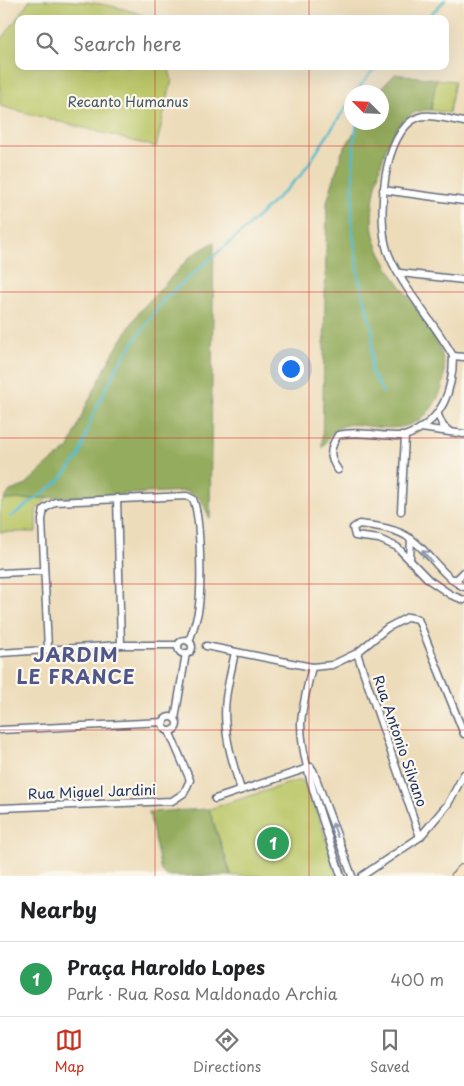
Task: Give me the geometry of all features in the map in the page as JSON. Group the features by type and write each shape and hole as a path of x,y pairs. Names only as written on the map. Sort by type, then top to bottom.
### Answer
{"street":[{"path":"338,470 331,459 331,446 338,435 351,432 405,436 421,428 438,415 445,404 453,375 454,356 387,250 382,216 383,190 388,158 408,124 419,118 428,117 464,122"},
{"path":"383,190 464,201"},
{"path":"400,273 464,280"},
{"path":"454,356 464,357"},
{"path":"438,415 443,426 450,432"},
{"path":"421,428 464,434"},
{"path":"402,511 405,436"},
{"path":"48,649 42,520 44,510 55,502 187,496 193,499 198,522 198,610 189,642 191,648 186,653 175,719 177,726 169,731 165,729 164,722 168,717 175,719"},
{"path":"117,498 121,645"},
{"path":"464,587 450,579 411,539 386,528 359,524 353,528 355,536 389,543 410,560 428,580 451,595 464,600"},
{"path":"410,560 411,539"},
{"path":"0,573 44,571"},
{"path":"450,579 457,578 464,572"},
{"path":"206,646 312,667 332,665 357,653 387,628 408,617 418,619 462,719 464,734"},
{"path":"178,646 182,640 189,642"},
{"path":"0,653 121,645 178,646"},
{"path":"178,646 181,652 186,653"},
{"path":"235,652 226,699 226,723 229,750 241,790"},
{"name":"Rua Antonio Silvano","path":"357,653 420,837"},
{"path":"312,667 301,721 302,738 341,876"},
{"path":"0,730 164,722"},
{"name":"Rua Miguel Jardini","path":"0,808 172,801 184,793 190,780 169,731"},
{"path":"215,799 310,767"},
{"path":"310,767 352,876"},
{"path":"362,876 420,837 448,804 464,774"},
{"path":"456,876 464,868"}],"green space":[{"name":"Recanto Humanus","path":"30,0 61,0 102,4 143,15 19,15"},
{"name":"Recanto Humanus","path":"15,21 15,70 169,70 172,80 156,147 0,106 0,42"},
{"path":"395,74 436,79 431,110 417,112 406,118 390,139 379,171 372,221 373,231 380,251 391,272 432,332 441,352 444,373 440,393 434,404 420,420 402,427 391,428 353,424 342,426 333,432 322,448 327,202 342,152 356,130 389,130 389,85 385,85"},
{"path":"436,79 455,81 449,113 431,110"},
{"path":"214,242 210,519 201,499 186,491 4,500 10,491 24,486 69,448 84,410 112,355 139,312 191,256"},
{"path":"48,498 36,510 36,532 0,532 0,505 4,500"},
{"path":"296,781 304,781 309,787 338,876 232,876 209,809"},
{"path":"209,809 231,876 166,876 161,871 149,812"}],"waterway":[{"path":"430,15 445,0"},
{"path":"361,85 374,70"},
{"path":"11,517 58,482 79,457 91,419 118,365 164,299 244,230 302,174 344,110"},
{"path":"356,130 352,225 360,284 373,331 371,371 383,393"}],"place":[{"name":"Praça Haroldo Lopes","path":"273,843"}],"district":[{"name":"JARDIM LE FRANCE","path":"76,666"}]}
